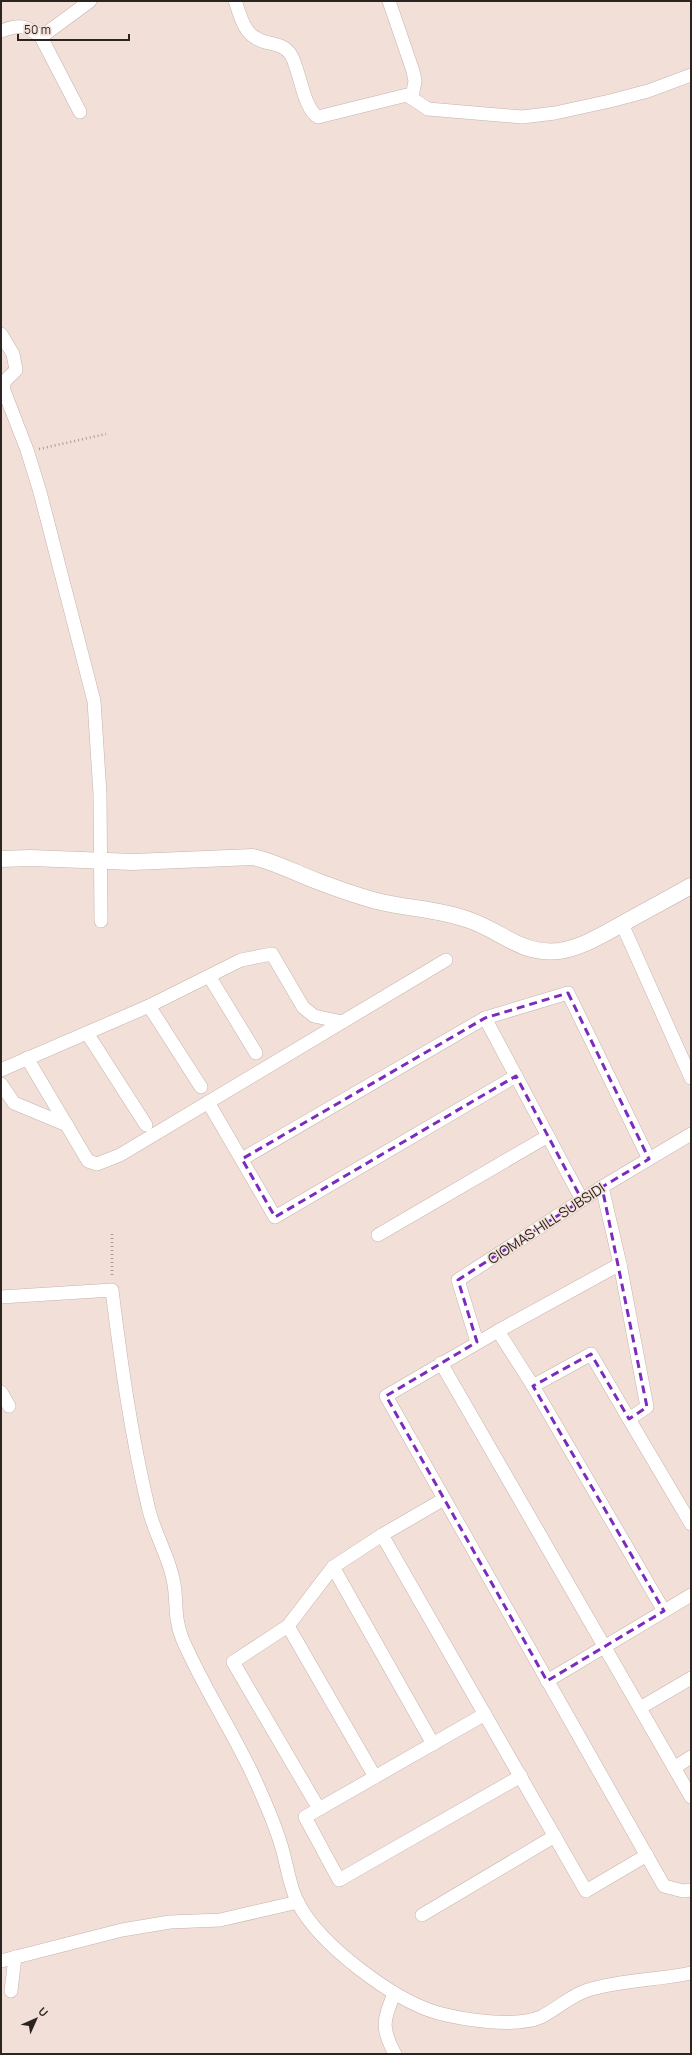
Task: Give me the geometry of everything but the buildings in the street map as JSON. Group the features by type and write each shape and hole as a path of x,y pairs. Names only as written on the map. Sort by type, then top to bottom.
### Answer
{"street":[{"path":"41,37 90,1"},
{"path":"235,1 241,19 250,33 256,38 281,46 290,53 310,108 318,116 401,95 412,97 428,109 522,117 555,113 610,101 691,75"},
{"path":"389,1 413,71 415,81 412,97"},
{"path":"1,31 21,26 30,28 41,37 80,112"},
{"path":"1,334 13,354 16,370 5,381 3,388 27,450 40,492 94,701 97,768 100,794 101,921"},
{"path":"1,859 31,858 133,862 253,856 272,861 316,881 381,902 442,911 471,920 500,937 532,950 558,951 570,949 594,939 691,886"},
{"path":"622,924 691,1077"},
{"path":"1,1070 149,1006 241,960 272,954 303,1007 314,1016 342,1022"},
{"path":"27,1058 88,1161 97,1164 120,1156 446,960"},
{"path":"209,976 256,1053"},
{"path":"242,1159 485,1018 568,993 649,1159"},
{"path":"149,1006 201,1087"},
{"path":"485,1018 582,1200"},
{"path":"87,1033 146,1125"},
{"path":"208,1102 275,1217 516,1076"},
{"path":"1,1084 14,1102 67,1125"},
{"name":"CIOMAS HILL SUBSIDI","path":"477,1342 458,1280 602,1187 691,1134"},
{"path":"378,1235 548,1136"},
{"path":"602,1187 620,1264 647,1407 629,1419"},
{"path":"620,1264 477,1342 386,1396 664,1886 683,1891 691,1890"},
{"path":"1,1297 112,1290 126,1398 134,1443 148,1510 173,1578 176,1623 192,1660 246,1759 261,1792 275,1827 298,1902 324,1936 338,1950 394,1994 437,2012 461,2018 488,2021 530,2020 542,2016 584,1991 691,1973"},
{"path":"498,1331 533,1386 664,1610"},
{"path":"533,1386 591,1354 629,1419 686,1508 691,1524"},
{"path":"441,1363 691,1797"},
{"path":"1,1392 9,1406"},
{"path":"319,1809 233,1662 288,1626 333,1567 382,1535 444,1499"},
{"path":"382,1535 586,1891 647,1855"},
{"path":"333,1567 433,1744"},
{"path":"547,1681 691,1595"},
{"path":"288,1626 375,1777"},
{"path":"640,1708 691,1678"},
{"path":"485,1714 305,1817 339,1880 521,1776"},
{"path":"674,1768 691,1757"},
{"path":"422,1915 554,1836"},
{"path":"1,1961 122,1930 170,1922 220,1920 298,1902"},
{"path":"11,1991 15,1957"},
{"path":"394,1994 385,2016 384,2025 386,2035 395,2054"}],"path":[{"path":"27,450 106,434"},
{"path":"112,1234 112,1290"}],"highlighted area":[{"path":"568,993 649,1159 602,1187 647,1407 629,1419 591,1354 533,1386 664,1611 547,1681 386,1396 477,1342 458,1280 582,1200 516,1076 275,1217 242,1159 485,1018"}]}
